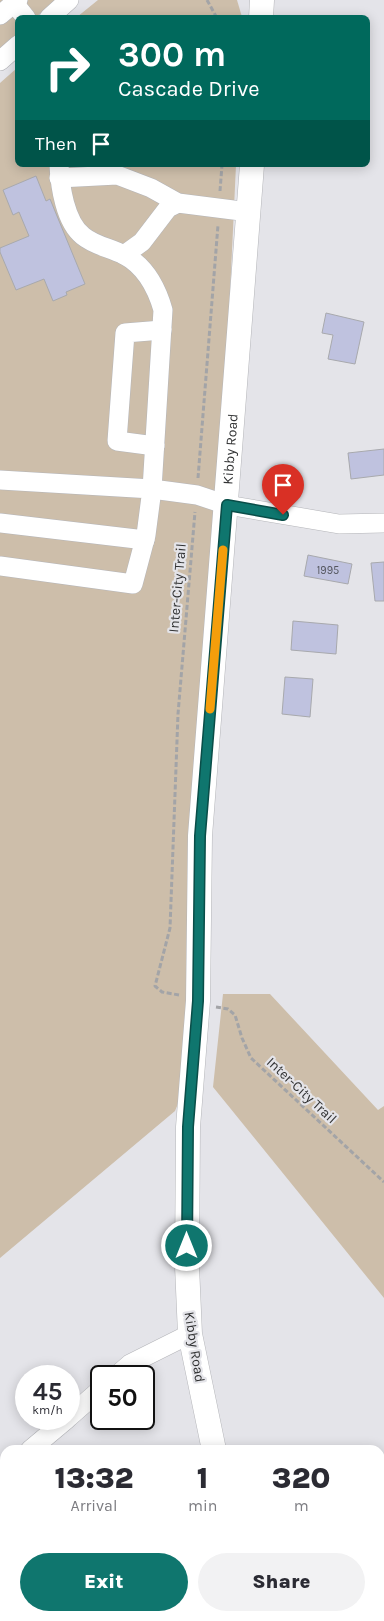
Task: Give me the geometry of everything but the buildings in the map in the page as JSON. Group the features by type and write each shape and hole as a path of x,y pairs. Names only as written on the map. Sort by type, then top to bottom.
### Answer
{"main road":[{"name":"Kibby Road","path":"213,1445 190,1334 186,1266 188,1127 198,1001 200,836 252,167"}],"street":[{"path":"52,15 69,0"},
{"path":"10,6 22,15"},
{"path":"0,60 15,48"},
{"path":"0,566 133,584 145,540 156,446 163,310 158,292 144,271 124,255 103,248 81,235 71,219 60,190 59,172 117,175 151,188 178,203 249,212"},
{"path":"124,255 142,242 168,208 178,203"},
{"path":"156,446 117,442 125,332 162,330"},
{"path":"0,480 152,489 197,495 227,505 339,524 384,524"},
{"path":"0,522 145,540"},
{"path":"129,1365 190,1334"},
{"path":"80,1407 90,1399"},
{"path":"36,1445 54,1430"}],"path":[{"path":"207,0 215,15"},
{"name":"Inter-City Trail","path":"177,995 162,992 155,986 170,928 178,714 222,167"},
{"name":"Inter-City Trail","path":"220,1007 235,1015 251,1058 384,1182"}],"shaded area":[{"path":"0,0 56,0 38,15 15,15 15,36 0,49"},
{"path":"98,0 237,0 241,15 79,15"},
{"path":"15,70 15,167 236,167 194,1065 175,1111 0,1258 0,83"},
{"path":"223,994 270,994 378,1110 384,1106 384,1298 213,1087"}],"slow traffic":[{"path":"210,709 223,550"}],"route":[{"path":"187,1246 188,1127 198,1001 200,836 227,505 283,515"}]}
